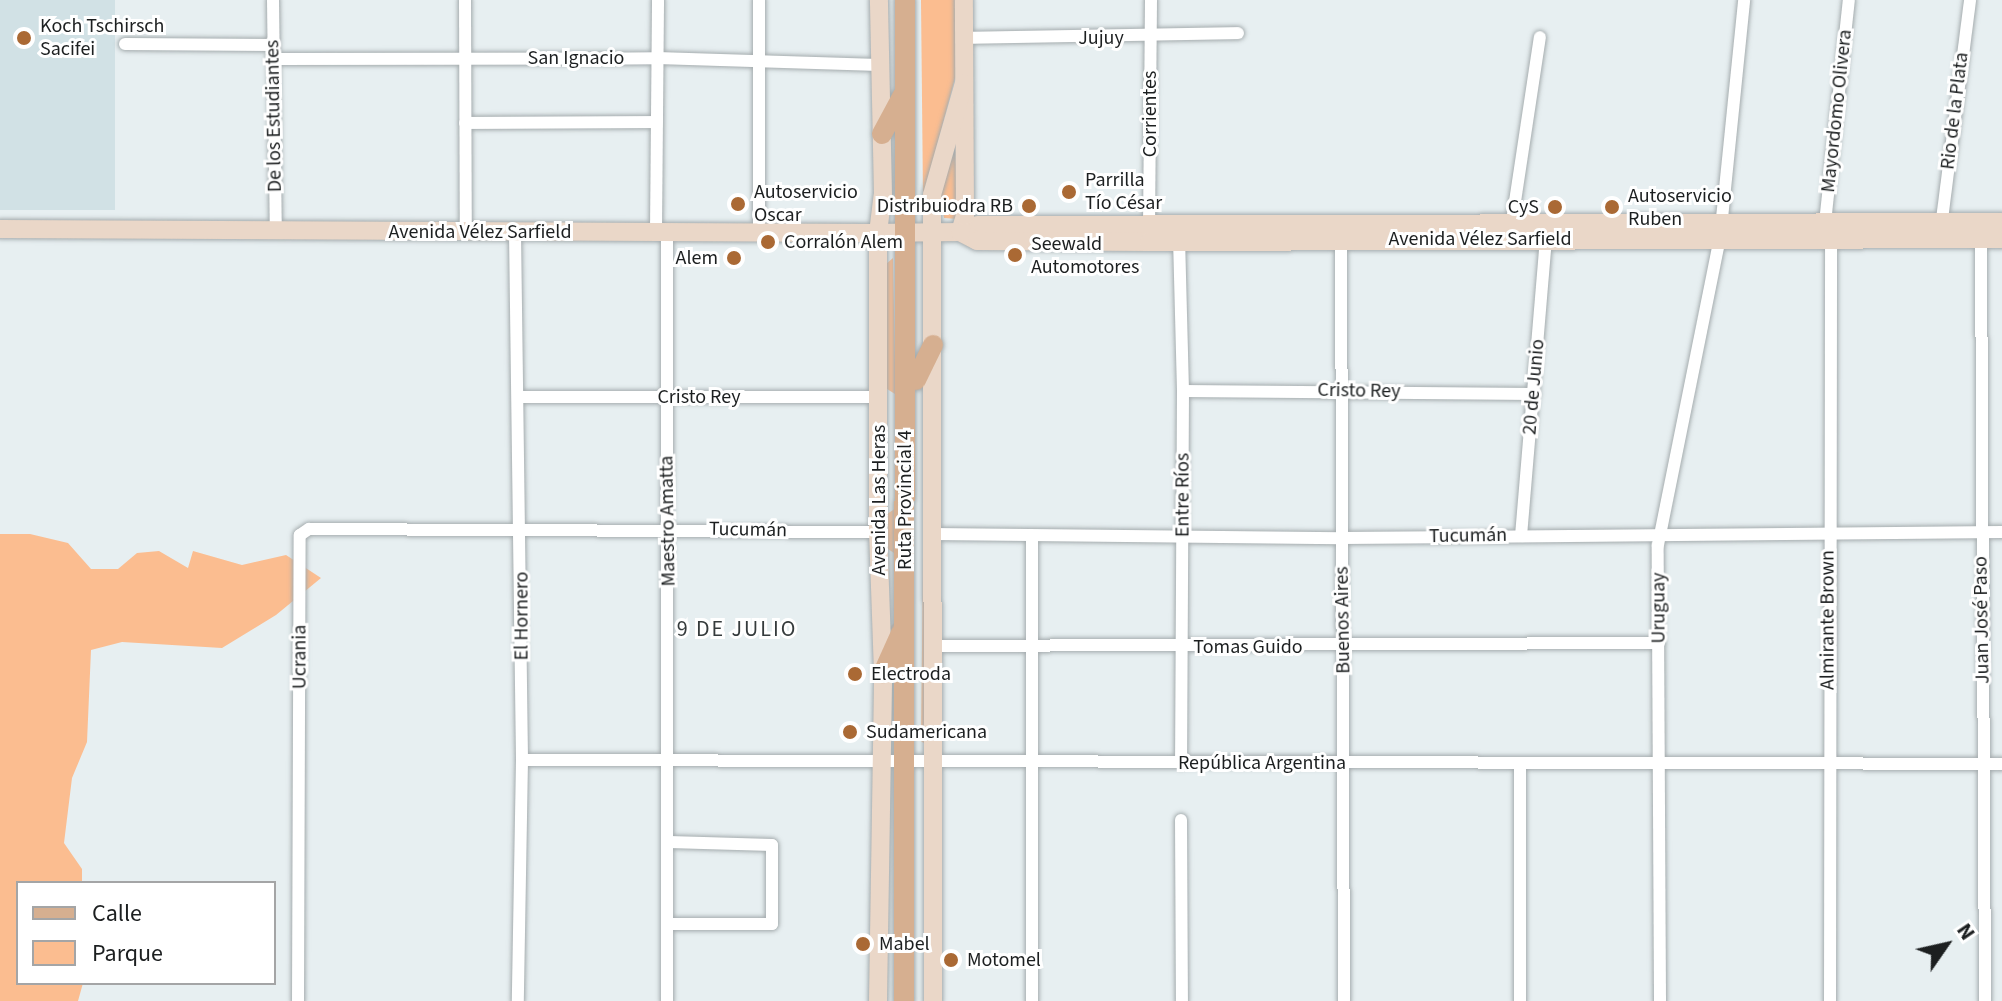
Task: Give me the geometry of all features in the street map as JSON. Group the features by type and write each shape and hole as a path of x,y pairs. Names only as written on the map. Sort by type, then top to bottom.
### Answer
{"main road":[{"name":"Avenida Las Heras","path":"878,1001 879,760 883,673 878,532 878,233 882,134 879,0"},
{"name":"Ruta Provincial 4","path":"904,1001 918,761 904,625 918,233 905,91 905,0"},
{"name":"Ruta Provincial 4","path":"916,1001 917,0"},
{"path":"960,232 965,216 964,0"},
{"path":"933,1001 918,761 933,646 933,345 918,233 964,83"},
{"path":"882,134 905,91"},
{"name":"Avenida Vélez Sarfield","path":"0,229 276,233 960,232 977,241 1341,232 1941,230 2002,222"},
{"name":"Avenida Vélez Sarfield","path":"1941,230 2002,239"},
{"path":"916,380 933,345"},
{"path":"883,673 904,625"}],"street":[{"name":"De los Estudiantes","path":"273,0 276,233"},
{"path":"465,0 466,232"},
{"path":"658,0 657,122 661,232"},
{"path":"759,0 759,232"},
{"name":"Corrientes","path":"1149,235 1151,0"},
{"name":"Uruguay","path":"1660,1001 1661,533 1719,230 1744,0"},
{"name":"Mayordomo Olivera","path":"1828,231 1849,0"},
{"name":"Rio de la Plata","path":"1941,230 1970,0"},
{"name":"Jujuy","path":"964,38 1150,38 1238,33"},
{"path":"1510,231 1540,37"},
{"name":"San Ignacio","path":"125,44 272,52 879,65"},
{"path":"465,123 657,122"},
{"name":"20 de Junio","path":"1521,536 1546,231"},
{"name":"Almirante Brown","path":"1828,231 1830,1001"},
{"name":"El Hornero","path":"515,232 522,760 518,1001"},
{"name":"Maestro Amatta","path":"661,232 669,530 667,1001"},
{"name":"Buenos Aires","path":"1341,232 1344,1001"},
{"name":"Entre Ríos","path":"1179,234 1184,535 1180,647 1181,763"},
{"name":"Juan José Paso","path":"1981,238 1985,1001"},
{"name":"Cristo Rey","path":"1183,391 1534,394"},
{"name":"Cristo Rey","path":"519,397 878,397"},
{"name":"Ucrania","path":"298,1001 300,535 309,529 521,533"},
{"name":"Tucumán","path":"521,533 669,530 878,532"},
{"name":"Tucumán","path":"933,534 1032,538 1184,535 1342,538 1828,531 2002,532"},
{"path":"1032,538 1032,1001"},
{"name":"Tomas Guido","path":"933,646 1032,648 1659,643"},
{"name":"República Argentina","path":"522,760 669,757 1032,763 1828,761 2002,764"},
{"path":"1520,763 1520,1001"},
{"path":"1181,820 1182,1001"},
{"path":"667,924 772,924 772,845 669,842"}],"shaded area":[{"path":"0,0 115,0 115,210 0,210"}],"green space":[{"path":"921,0 959,0 959,63 923,198"},
{"path":"956,124 957,219 944,218 939,194"},
{"path":"893,258 900,625 890,645 886,632 894,623 894,553 888,549 887,514 896,508 895,394 887,389 886,264"},
{"path":"925,371 925,744 921,741"},
{"path":"0,534 30,534 68,543 91,569 118,569 137,553 159,551 188,568 193,551 242,565 286,555 321,578 276,615 222,648 122,642 91,650 87,742 72,778 64,843 82,869 82,881 16,881 16,985 82,985 78,1001 0,1001"}],"place":[{"name":"Koch Tschirsch Sacifei","path":"24,38"},
{"name":"Parrilla Tío César","path":"1069,192"},
{"name":"Autoservicio Oscar","path":"738,204"},
{"name":"Distribuiodra RB","path":"1029,206"},
{"name":"CyS","path":"1555,207"},
{"name":"Autoservicio Ruben","path":"1612,207"},
{"name":"Corralón Alem","path":"768,242"},
{"name":"Seewald Automotores","path":"1015,255"},
{"name":"Alem","path":"734,258"},
{"name":"Electroda","path":"855,674"},
{"name":"Sudamericana","path":"850,732"},
{"name":"Mabel","path":"863,944"},
{"name":"Motomel","path":"951,960"}],"district":[{"name":"9 DE JULIO","path":"737,630"}]}
